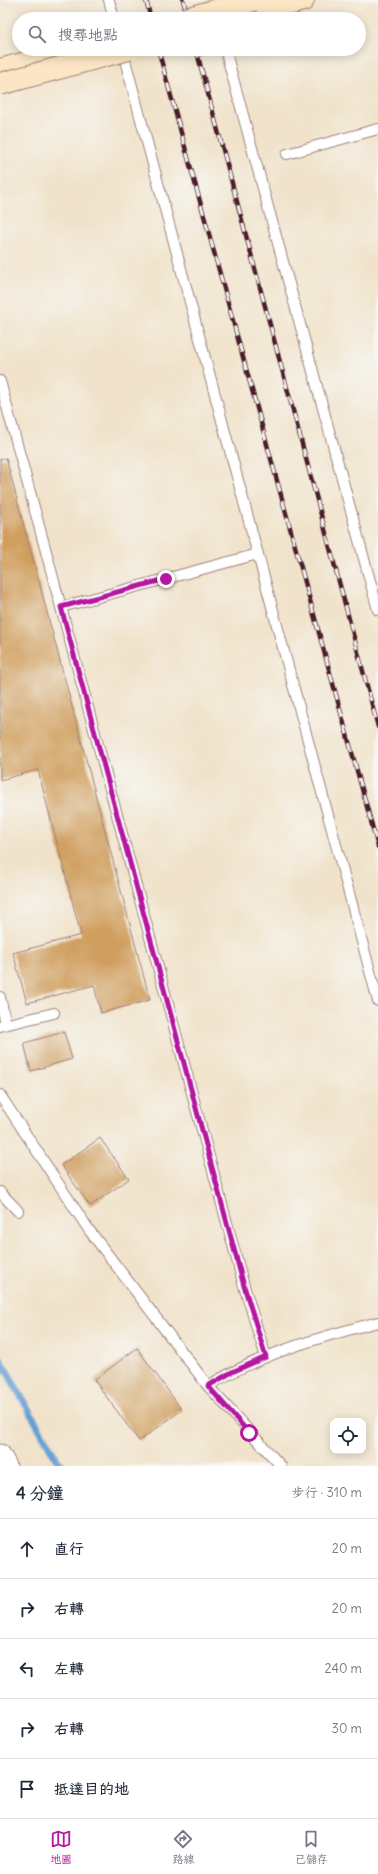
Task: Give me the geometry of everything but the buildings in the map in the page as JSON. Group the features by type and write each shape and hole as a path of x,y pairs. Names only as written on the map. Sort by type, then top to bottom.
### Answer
{"main road":[{"path":"210,12 254,0"},
{"path":"260,12 303,0"},
{"path":"0,70 51,56"},
{"path":"0,84 103,56"}],"lane":[{"path":"109,0 112,12"},
{"path":"212,0 215,12"},
{"path":"124,56 378,1001"},
{"path":"227,56 378,610"},
{"path":"287,154 378,129"},
{"path":"0,381 244,1286 266,1357"},
{"path":"61,607 258,554"},
{"path":"0,997 3,1025 54,1012"},
{"path":"0,1095 89,1230 208,1386 281,1466"},
{"path":"0,1192 18,1211"},
{"path":"208,1386 232,1372 266,1357 329,1336 378,1322"}],"waterway":[{"path":"0,1359 57,1460 63,1466"}],"railway":[{"path":"146,0 149,12"},
{"path":"183,0 186,12"},
{"path":"160,56 378,847"},
{"path":"198,56 378,727"}],"route":[{"path":"166,579 61,607 244,1286 266,1357 232,1372 208,1386 249,1433"}]}
